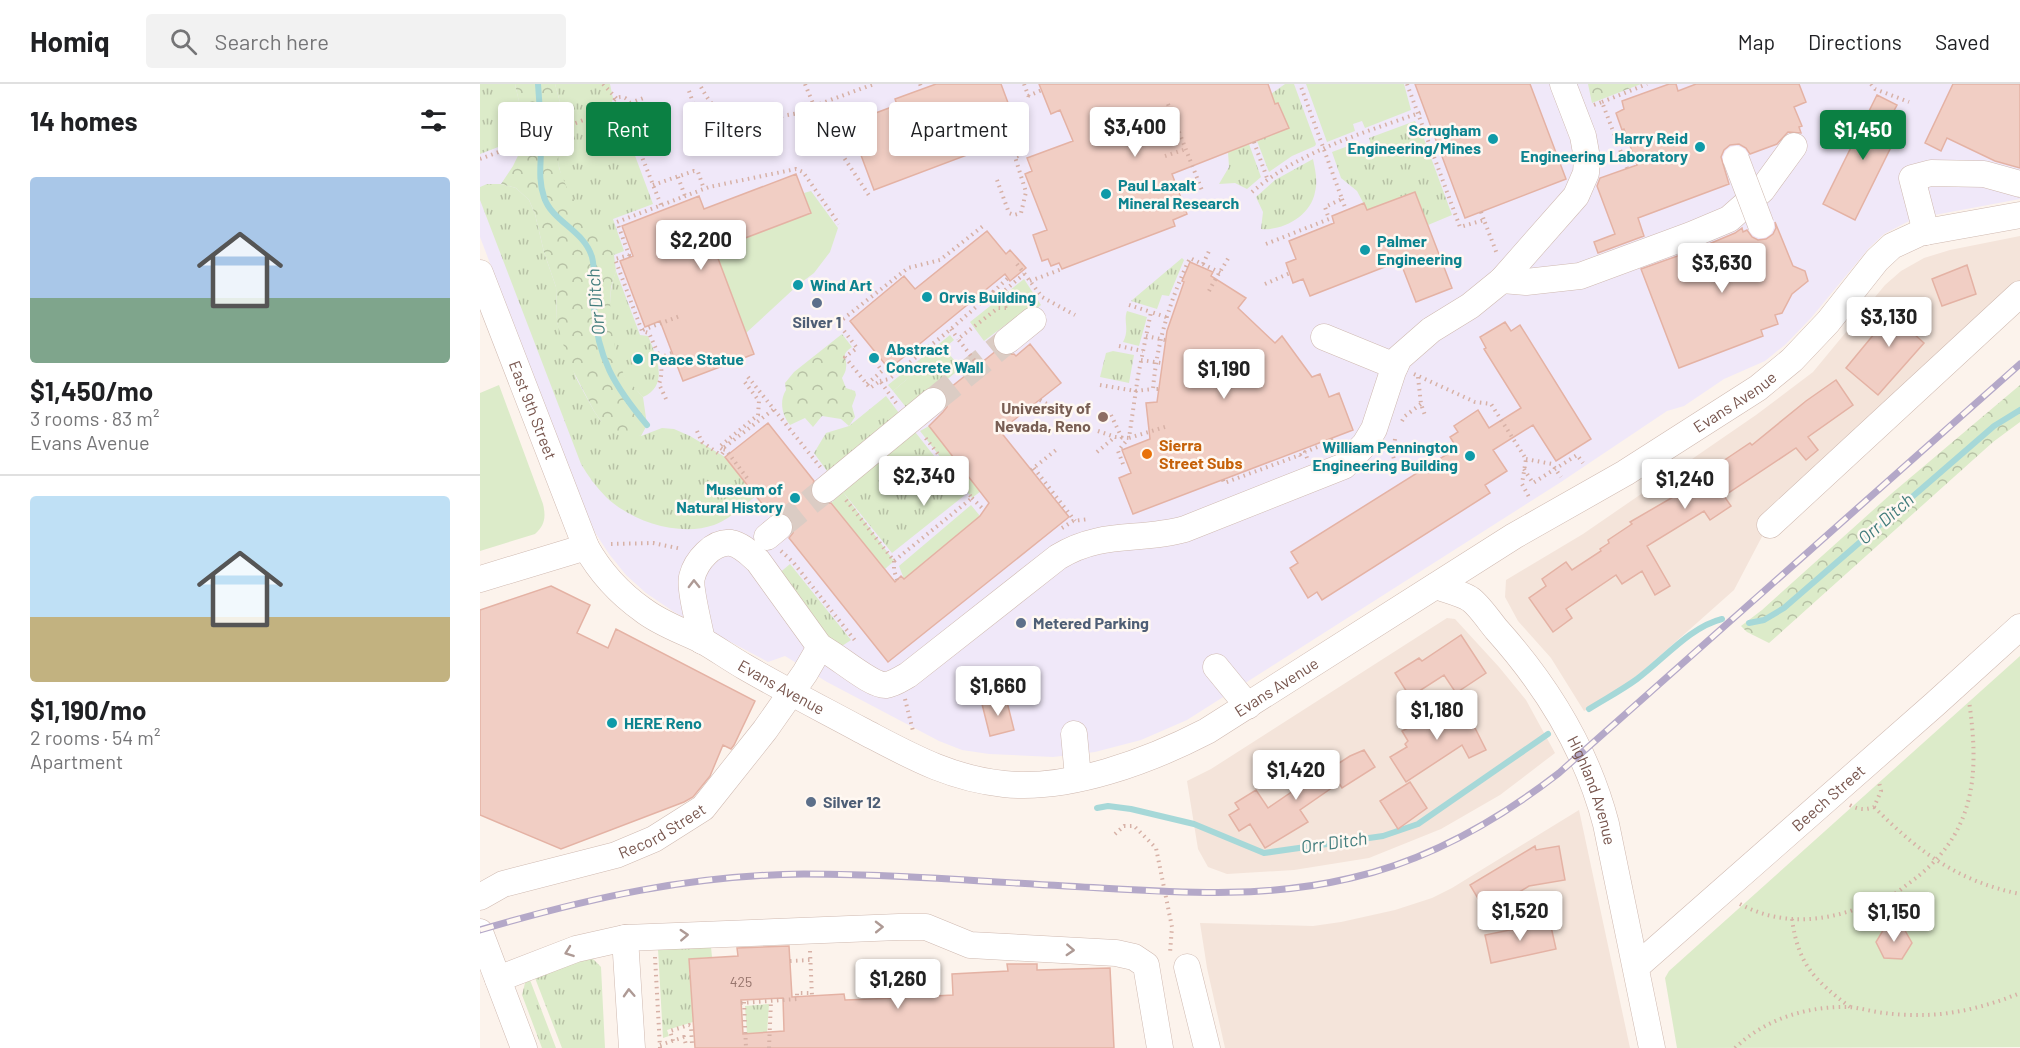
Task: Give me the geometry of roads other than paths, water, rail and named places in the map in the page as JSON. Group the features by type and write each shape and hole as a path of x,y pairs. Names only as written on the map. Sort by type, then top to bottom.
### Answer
{"street":[{"path":"1407,371 1400,358 1422,337 1470,306 1499,270 1576,196 1587,173 1587,159 1583,136 1563,84"},
{"path":"1499,270 1526,282 1580,276 1691,235 1729,219 1762,190 1794,146"},
{"path":"1736,159 1761,225"},
{"path":"1926,232 1912,178 1931,173 1984,174 2020,184"},
{"name":"Evans Avenue","path":"585,547 599,568 627,597 657,620 702,641 901,752 954,775 1021,785 1078,777 1122,767 1168,751 1207,731 1514,536 1625,473 1758,388 1792,360 1828,322 1877,260 1902,240 1926,232 2020,215"},
{"name":"East 9th Street","path":"480,273 585,547"},
{"path":"1770,525 2020,294"},
{"path":"1324,337 1407,371"},
{"path":"702,641 691,578 701,558 715,546 730,543 746,550 758,561 820,647 876,683 884,686 894,683 908,675 1058,557 1074,547 1107,539 1168,534 1185,529 1329,474 1344,466 1365,444 1407,371"},
{"path":"833,492 933,401"},
{"path":"480,579 585,547"},
{"name":"Highland Avenue","path":"1436,586 1471,600 1515,650 1544,687 1581,755 1600,801 1606,824 1652,1048"},
{"name":"Beech Street","path":"1635,967 2020,627"},
{"name":"Record Street","path":"480,897 503,884 615,855 654,839 703,808 738,766 792,692 820,647"},
{"path":"1216,667 1248,706"},
{"path":"1074,734 1078,777"},
{"path":"498,979 576,949 625,938 838,928 926,927 970,945 1116,953 1168,964"},
{"path":"480,932 524,1048"},
{"path":"625,938 632,1048"},
{"path":"1160,1048 1168,964"},
{"path":"1168,964 1206,1048"}],"waterway":[{"name":"Orr Ditch","path":"538,84 539,102"},
{"name":"Orr Ditch","path":"541,156 540,178 548,206 582,240 592,257 596,325 604,357 617,384 647,425"},
{"name":"Orr Ditch","path":"1749,623 1764,620 1784,608 1994,426 2020,410"},
{"name":"Orr Ditch","path":"1589,709 1637,679 1688,636 1722,619"},
{"name":"Orr Ditch","path":"1097,808 1108,806 1131,809 1194,824 1264,853 1383,836 1418,824 1548,734"}],"tunnel":[{"path":"933,401 1007,341"},
{"path":"779,527 825,490"}],"railway":[{"path":"480,930 600,898 640,890 762,875 878,875 1165,891 1227,892 1289,889 1320,884 1351,878 1408,861 1487,823 1559,773 2020,364"}],"place":[{"name":"Scrugham Engineering/Mines","path":"1493,139"},
{"name":"Harry Reid Engineering Laboratory","path":"1700,147"},
{"name":"Paul Laxalt Mineral Research","path":"1106,194"},
{"name":"Palmer Engineering","path":"1365,250"},
{"name":"Wind Art","path":"798,285"},
{"name":"Orvis Building","path":"927,297"},
{"name":"Silver 1","path":"817,303"},
{"name":"Abstract Concrete Wall","path":"874,358"},
{"name":"Peace Statue","path":"638,359"},
{"name":"University of Nevada, Reno","path":"1103,417"},
{"name":"Sierra Street Subs","path":"1147,454"},
{"name":"William Pennington Engineering Building","path":"1470,456"},
{"name":"Museum of Natural History","path":"795,498"},
{"name":"Metered Parking","path":"1021,623"},
{"name":"HERE Reno","path":"612,723"},
{"name":"Silver 12","path":"811,802"}]}
